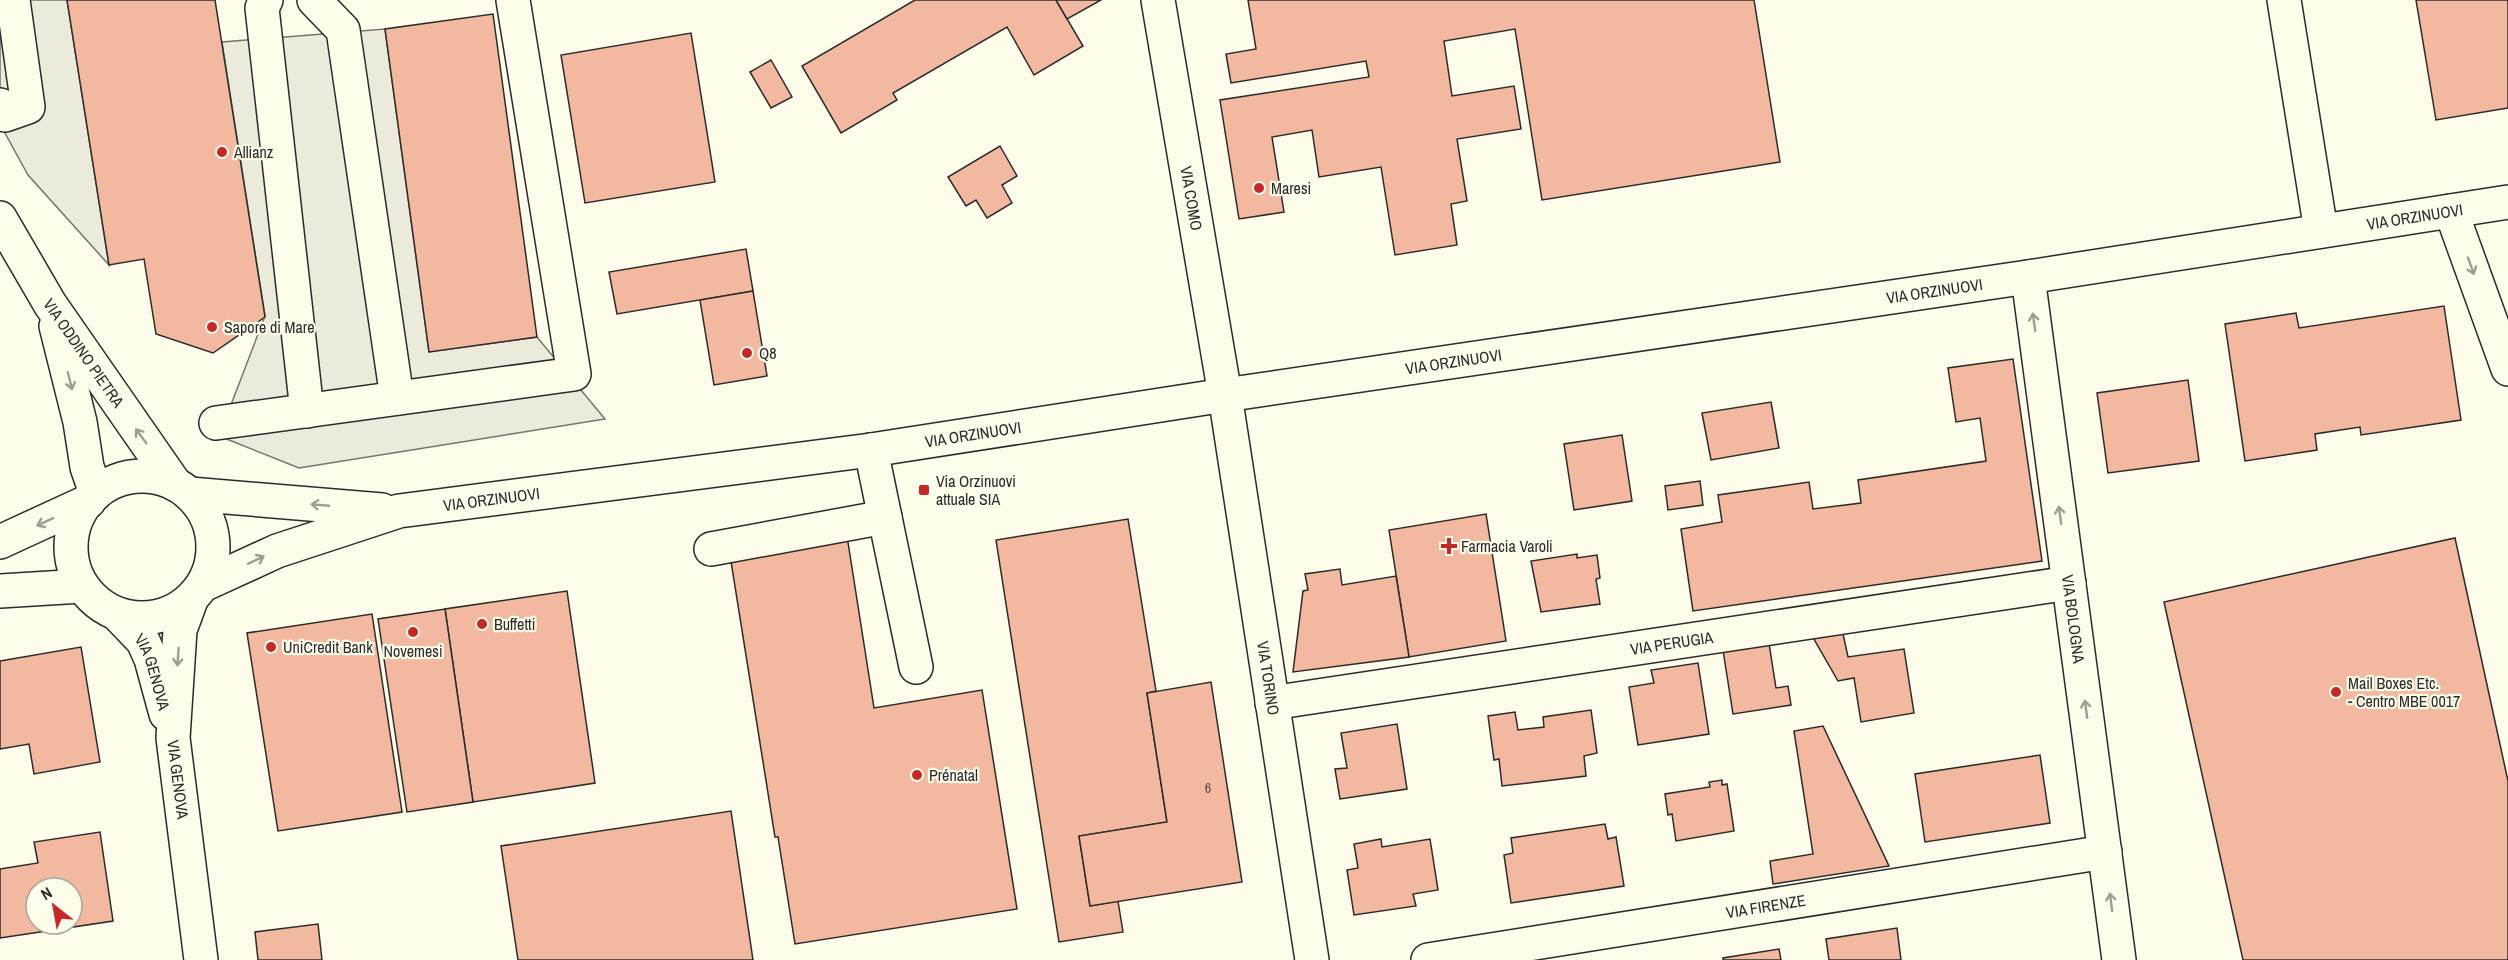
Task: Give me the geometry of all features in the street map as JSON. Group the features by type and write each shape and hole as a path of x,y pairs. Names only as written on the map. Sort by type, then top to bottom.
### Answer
{"street":[{"path":"0,105 5,115 28,107 13,0"},
{"path":"266,0 262,8 307,411"},
{"path":"314,0 343,30 397,398"},
{"path":"216,423 574,374 513,0"},
{"name":"VIA COMO","path":"1158,0 1225,395"},
{"path":"2284,0 2321,231"},
{"name":"VIA ORZINUOVI","path":"399,511 183,489 161,478 132,477 107,485 81,510 72,533 73,566 82,586 98,603 117,614 141,617 163,615 197,593 276,551 399,511 871,450 1225,395 2028,277 2508,202"},
{"path":"2451,211 2508,369"},
{"name":"VIA ODDINO PIETRA","path":"0,218 50,304 120,408 183,489"},
{"name":"VIA BOLOGNA","path":"2028,277 2119,960"},
{"path":"50,304 80,422 92,497"},
{"name":"VIA TORINO","path":"1225,395 1312,960"},
{"path":"871,450 916,667"},
{"path":"183,489 208,519 212,533 213,560 197,593"},
{"name":"VIA ORZINUOVI","path":"0,542 92,497"},
{"path":"711,549 885,516"},
{"name":"VIA PERUGIA","path":"1272,703 2069,583"},
{"path":"0,591 82,586"},
{"name":"VIA GENOVA","path":"173,738 180,630 197,593"},
{"name":"VIA GENOVA","path":"117,614 143,641 151,659 173,738 201,960"},
{"name":"VIA FIRENZE","path":"1428,960 2105,852"}],"shaded area":[{"path":"0,0 67,0 109,265 28,175 0,124"},
{"path":"385,29 429,352 537,337 605,419 299,468 219,436 265,316 222,42"}],"building":[{"path":"67,0 215,0 265,317 213,353 156,334 144,259 109,265"},
{"path":"915,0 1056,0 1083,46 1034,75 1007,27 893,93 897,100 841,133 802,66"},
{"path":"1056,0 1101,0 1067,19"},
{"path":"1248,0 1754,0 1780,162 1542,200 1515,29 1444,41 1452,96 1514,86 1521,129 1457,139 1467,201 1451,204 1457,245 1395,255 1381,167 1319,177 1312,130 1272,137 1284,212 1239,219 1220,100 1369,77 1366,61 1231,83 1226,54 1256,49"},
{"path":"2416,0 2508,0 2508,108 2436,120"},
{"path":"493,14 537,337 429,352 385,29"},
{"path":"691,33 715,182 585,203 561,55"},
{"path":"771,60 792,97 771,108 750,72"},
{"path":"1000,146 1017,176 1002,185 1012,203 987,218 976,200 966,206 948,177"},
{"path":"746,249 753,291 617,314 609,272"},
{"path":"753,291 767,376 714,385 700,300"},
{"path":"2444,306 2461,420 2361,435 2360,427 2315,434 2317,450 2245,461 2225,324 2296,313 2299,328"},
{"path":"2013,359 2042,561 1693,611 1681,529 1722,522 1718,495 1809,482 1813,509 1861,503 1858,480 1986,461 1980,418 1956,422 1948,368"},
{"path":"2188,380 2199,461 2108,473 2097,393"},
{"path":"1771,402 1779,448 1711,460 1702,413"},
{"path":"1622,435 1632,501 1574,510 1564,444"},
{"path":"1700,481 1703,505 1668,510 1665,486"},
{"path":"1486,514 1506,641 1409,657 1389,530"},
{"path":"1128,519 1156,691 1147,693 1167,822 1079,836 1090,906 1118,901 1123,932 1059,942 996,540"},
{"path":"847,536 874,708 982,690 1017,909 795,944 778,837 775,837 730,555"},
{"name":"Mail Boxes Etc. - Centro MBE 0017","path":"2455,538 2508,781 2508,960 2243,960 2164,602"},
{"path":"1577,554 1577,558 1597,555 1600,578 1596,579 1600,604 1541,612 1531,561"},
{"path":"1340,569 1342,585 1396,576 1409,657 1293,672 1303,591 1308,590 1305,574"},
{"path":"567,591 595,783 473,802 445,609"},
{"path":"445,609 473,802 407,812 378,619"},
{"path":"372,614 402,812 278,831 247,633"},
{"path":"1842,629 1848,657 1904,649 1914,713 1861,722 1854,678 1838,681 1811,634"},
{"path":"1768,637 1776,688 1788,686 1791,705 1733,714 1722,644"},
{"path":"81,647 100,762 34,774 29,744 0,749 0,661"},
{"path":"1698,663 1709,734 1638,745 1629,687 1654,683 1651,670"},
{"path":"1211,682 1242,882 1090,906 1079,836 1167,822 1147,693"},
{"path":"1591,710 1597,753 1584,756 1586,776 1502,786 1499,759 1494,760 1488,716 1515,712 1518,730 1544,727 1543,717"},
{"path":"1397,724 1407,789 1340,799 1335,769 1347,768 1341,733"},
{"path":"1823,726 1889,866 1773,884 1770,861 1813,854 1794,731"},
{"path":"2040,755 2050,823 1925,842 1915,774"},
{"path":"1722,780 1722,785 1727,784 1734,831 1676,841 1672,814 1668,815 1665,794 1710,787 1709,782"},
{"path":"731,811 753,960 518,960 501,846"},
{"path":"1605,824 1608,839 1616,837 1624,886 1511,903 1504,855 1513,853 1511,838"},
{"path":"100,832 113,921 84,925 84,876 24,876 24,934 0,938 0,869 38,863 34,842"},
{"path":"1381,839 1382,847 1430,839 1438,890 1413,894 1416,906 1354,915 1347,870 1358,868 1354,844"},
{"path":"318,924 322,960 258,960 255,932"},
{"path":"1897,928 1901,960 1829,960 1826,939"},
{"path":"1779,949 1781,960 1723,960 1723,958"}],"place":[{"name":"Allianz","path":"222,152"},
{"name":"Maresi","path":"1259,188"},
{"name":"Sapore di Mare","path":"212,327"},
{"name":"Q8","path":"747,353"},
{"name":"Via Orzinuovi attuale SIA","path":"924,490"},
{"name":"Farmacia Varoli","path":"1449,546"},
{"name":"Buffetti","path":"482,624"},
{"name":"Novemesi","path":"413,632"},
{"name":"UniCredit Bank","path":"271,647"},
{"name":"Mail Boxes Etc. - Centro MBE 0017","path":"2336,692"},
{"name":"Prénatal","path":"917,775"}]}
